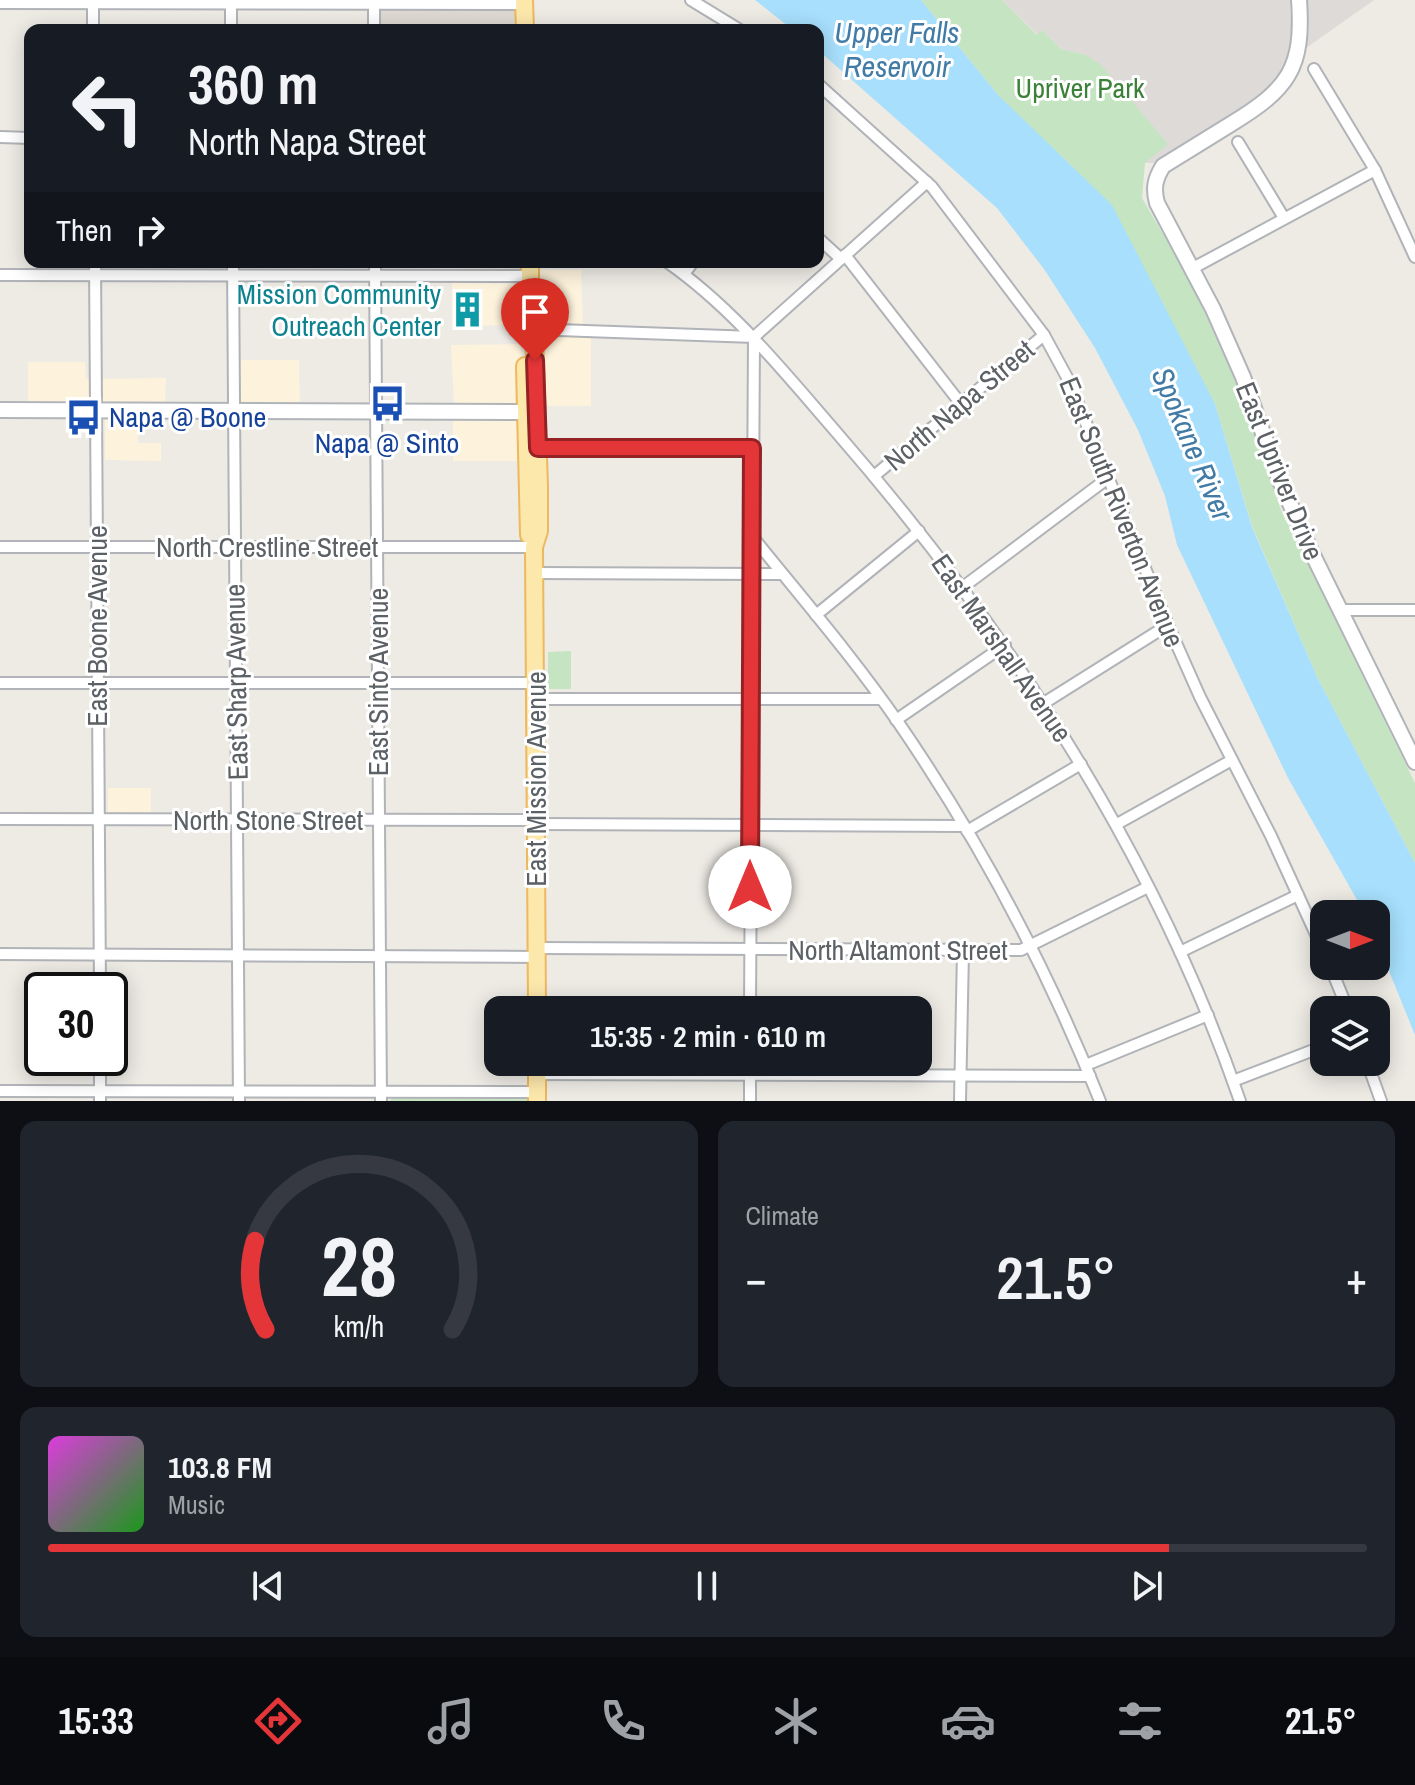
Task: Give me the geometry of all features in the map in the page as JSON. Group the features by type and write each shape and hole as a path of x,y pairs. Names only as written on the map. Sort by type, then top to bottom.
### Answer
{"main road":[{"path":"524,2 525,24"},
{"name":"East Mission Avenue","path":"530,269 530,329 525,335 538,448 539,531 534,547 537,996"},
{"name":"East Mission Avenue","path":"532,412 528,531 534,547"}],"street":[{"path":"691,0 730,24"},
{"name":"East Upriver Drive","path":"1299,0 1299,46 1292,69 1281,87 1260,106 1163,166 1155,178 1154,191 1157,203 1193,268 1238,364 1280,481 1415,762"},
{"path":"93,2 93,24"},
{"path":"231,2 231,24"},
{"path":"374,2 374,24"},
{"path":"0,3 524,2"},
{"path":"1314,69 1375,170 1415,257"},
{"name":"East South Riverton Avenue","path":"824,89 927,182 1044,335 1069,381 1168,625 1310,921"},
{"path":"0,137 24,138"},
{"path":"1238,142 1284,218"},
{"path":"1193,268 1375,170"},
{"path":"530,329 754,337 927,182"},
{"path":"824,243 843,257 961,404"},
{"name":"East Boone Avenue","path":"95,268 100,972"},
{"name":"East Sharp Avenue","path":"233,268 239,1096"},
{"name":"East Sinto Avenue","path":"375,268 381,1096"},
{"name":"East Marshall Avenue","path":"676,268 754,337 919,531 1005,645 1117,824 1208,1015 1240,1101"},
{"path":"684,274 688,268"},
{"path":"0,275 375,276 530,269"},
{"name":"North Napa Street","path":"874,476 1044,335"},
{"path":"750,996 754,337"},
{"path":"0,410 532,412"},
{"path":"538,448 752,448"},
{"path":"963,587 1108,478"},
{"path":"816,615 919,531"},
{"path":"752,536 896,720 965,829 1031,947 1100,1101"},
{"name":"North Crestline Street","path":"0,547 534,547"},
{"path":"534,573 782,574"},
{"path":"1340,610 1415,610"},
{"path":"1044,703 1168,625"},
{"path":"896,720 1005,645"},
{"path":"0,683 378,684 751,699 880,699"},
{"path":"1117,824 1232,760"},
{"path":"965,829 1081,764"},
{"name":"North Stone Street","path":"0,819 379,820 965,829"},
{"name":"North Altamont Street","path":"0,954 381,956 750,949 1021,950 1148,887"},
{"path":"1180,952 1298,895"},
{"path":"960,1101 963,951"},
{"path":"932,1076 1088,1070 1208,1015"},
{"path":"1233,1081 1310,1051"},
{"path":"750,1076 750,1101"},
{"path":"1372,1076 1381,1101"},
{"path":"0,1091 100,1096 537,1096"}],"shaded area":[{"path":"1002,0 1290,0 1292,48 1287,65 1276,83 1249,106 1156,163 1145,163 1086,55 1061,49 1042,30 1038,35"},
{"path":"1307,0 1374,0 1306,48 1309,28"},
{"path":"381,8 517,9 517,24 381,24"},
{"path":"537,270 581,270 583,326 541,323"},
{"path":"452,283 520,284 522,325 452,326"},
{"path":"548,336 591,337 591,406 542,406 540,340"},
{"path":"521,344 520,394 515,403 454,404 451,345"},
{"path":"238,360 299,360 300,405 238,406"},
{"path":"28,362 85,362 86,379 166,378 165,405 28,404"},
{"path":"105,416 138,416 138,443 161,443 161,461 105,460"},
{"path":"511,419 519,424 521,461 453,461 453,420"},
{"path":"108,788 151,788 151,813 108,813"}],"green space":[{"name":"Upriver Park","path":"921,0 1002,0 1037,35 1042,30 1061,49 1086,55 1101,65 1168,144 1145,163 1142,198 1191,282 1238,388 1281,510 1415,783 1415,863 1318,679 1252,526 1215,404 998,95"},
{"path":"571,651 571,689 548,689 548,652"},
{"path":"394,1097 526,1098 529,1101 389,1101"}],"water":[{"name":"Upper Falls Reservoir","path":"755,0 921,0 998,95 1112,205 1215,404 1252,527 1318,679 1415,863 1415,1035 1390,973 1390,900 1357,900 1288,778 1177,545 1165,496 1138,430 1095,348 1044,269 997,208 824,55 824,24 785,24"}],"place":[{"name":"Mission Community Outreach Center","path":"467,310"},
{"name":"Napa @ Sinto","path":"387,403"},
{"name":"Napa @ Boone","path":"83,417"}],"route":[{"path":"535,360 538,448 752,448 750,887"}],"water label":[{"name":"Spokane River","path":"1192,444"}]}
